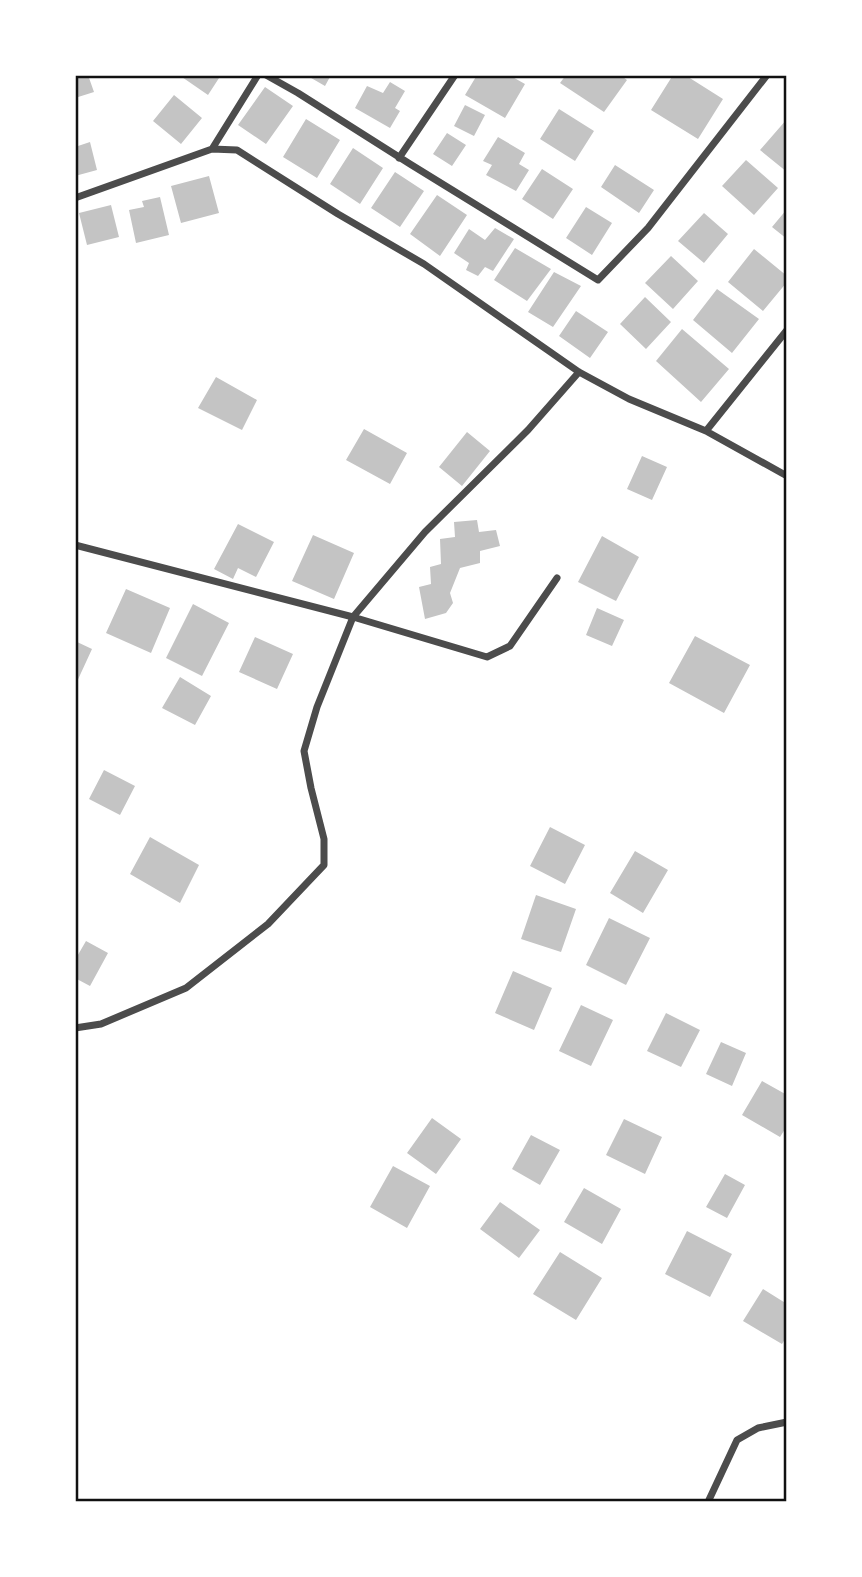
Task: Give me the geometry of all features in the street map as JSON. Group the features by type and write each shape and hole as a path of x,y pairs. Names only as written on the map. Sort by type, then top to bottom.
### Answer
{"street":[{"path":"212,149 258,75"},
{"path":"266,75 598,280 648,228 767,75"},
{"path":"399,158 455,75"},
{"path":"75,198 212,149 237,150 424,264 579,372 629,399 706,431 787,476"},
{"path":"706,431 787,330"},
{"path":"75,1028 101,1024 186,988 268,924 324,865 324,839 303,751 317,707 353,617 425,532 528,430 579,372"},
{"path":"75,545 353,617 487,657 510,646 557,578"},
{"path":"708,1502 737,1440 758,1428 787,1422"}],"building":[{"path":"75,75 88,75 94,92 75,98"},
{"path":"179,75 221,75 208,95"},
{"path":"306,75 331,75 325,86"},
{"path":"477,75 509,75 525,84 505,118 465,95"},
{"path":"566,75 620,75 627,80 604,112 560,83"},
{"path":"673,75 685,75 723,99 698,139 651,110"},
{"path":"390,82 405,91 395,108 400,111 390,128 355,108 367,86 383,93"},
{"path":"265,87 293,106 266,144 238,125"},
{"path":"174,95 202,118 181,144 153,121"},
{"path":"465,105 485,115 474,136 454,126"},
{"path":"559,109 594,131 575,161 540,139"},
{"path":"306,119 340,140 317,178 283,157"},
{"path":"787,119 787,172 760,150"},
{"path":"447,133 466,145 452,166 433,154"},
{"path":"498,137 525,153 519,164 529,170 516,191 486,175 492,165 483,161"},
{"path":"75,139 78,146 90,142 97,170 75,176"},
{"path":"353,148 383,168 360,204 330,184"},
{"path":"746,160 778,188 754,215 722,186"},
{"path":"615,165 654,190 639,213 601,187"},
{"path":"542,169 573,189 553,219 522,199"},
{"path":"395,172 424,191 400,227 371,208"},
{"path":"209,176 219,213 181,223 171,186"},
{"path":"437,195 467,215 440,256 410,234"},
{"path":"160,197 169,235 136,243 129,210 144,207 142,201"},
{"path":"111,205 119,237 87,245 79,213"},
{"path":"586,207 612,223 592,255 566,238"},
{"path":"787,209 787,239 772,227"},
{"path":"704,213 728,234 704,263 678,241"},
{"path":"495,228 514,239 493,271 485,267 478,276 466,270 469,263 454,253 469,229 485,240"},
{"path":"515,248 551,269 527,301 494,280"},
{"path":"754,249 787,276 787,282 763,311 728,282"},
{"path":"671,256 698,281 673,309 645,283"},
{"path":"554,272 581,286 553,327 528,312"},
{"path":"717,289 759,319 732,353 693,320"},
{"path":"645,297 671,322 646,349 620,324"},
{"path":"576,311 608,332 590,358 559,336"},
{"path":"682,329 729,369 701,402 656,361"},
{"path":"216,377 257,400 242,430 198,408"},
{"path":"364,429 407,453 390,484 346,460"},
{"path":"467,432 490,451 462,486 439,467"},
{"path":"642,456 667,467 652,500 627,489"},
{"path":"477,520 479,532 496,530 500,546 480,551 480,563 460,568 450,593 453,603 446,613 425,619 419,587 431,584 430,567 441,564 440,539 455,537 454,522"},
{"path":"238,524 274,542 256,577 238,568 233,579 214,569"},
{"path":"313,535 354,553 334,599 292,581"},
{"path":"602,536 639,557 616,601 578,582"},
{"path":"126,589 170,608 151,653 106,633"},
{"path":"193,604 229,623 202,676 166,658"},
{"path":"597,608 624,620 612,646 586,635"},
{"path":"695,636 750,665 724,713 669,683"},
{"path":"255,637 293,654 277,689 239,672"},
{"path":"75,641 92,649 75,686"},
{"path":"180,677 211,696 195,725 162,708"},
{"path":"104,770 135,786 120,815 89,799"},
{"path":"550,827 585,845 565,884 530,866"},
{"path":"150,837 199,865 180,903 130,874"},
{"path":"635,851 668,870 643,913 610,893"},
{"path":"536,895 576,909 561,952 521,939"},
{"path":"609,918 650,938 626,985 586,965"},
{"path":"86,941 108,953 90,986 75,978 75,960"},
{"path":"513,971 552,988 534,1030 495,1013"},
{"path":"581,1005 613,1020 591,1066 559,1051"},
{"path":"666,1013 700,1030 681,1067 647,1051"},
{"path":"721,1042 746,1053 732,1086 706,1074"},
{"path":"762,1081 787,1095 787,1126 780,1137 742,1115"},
{"path":"432,1118 461,1139 436,1174 407,1153"},
{"path":"624,1119 662,1137 645,1174 606,1155"},
{"path":"531,1135 560,1150 540,1185 512,1169"},
{"path":"393,1166 430,1186 407,1228 370,1207"},
{"path":"725,1174 745,1185 727,1218 706,1207"},
{"path":"584,1188 621,1209 602,1244 564,1222"},
{"path":"500,1202 540,1230 519,1258 480,1229"},
{"path":"687,1231 732,1254 710,1297 665,1274"},
{"path":"560,1252 602,1278 576,1320 533,1294"},
{"path":"763,1289 787,1304 787,1336 782,1344 743,1321"}]}
